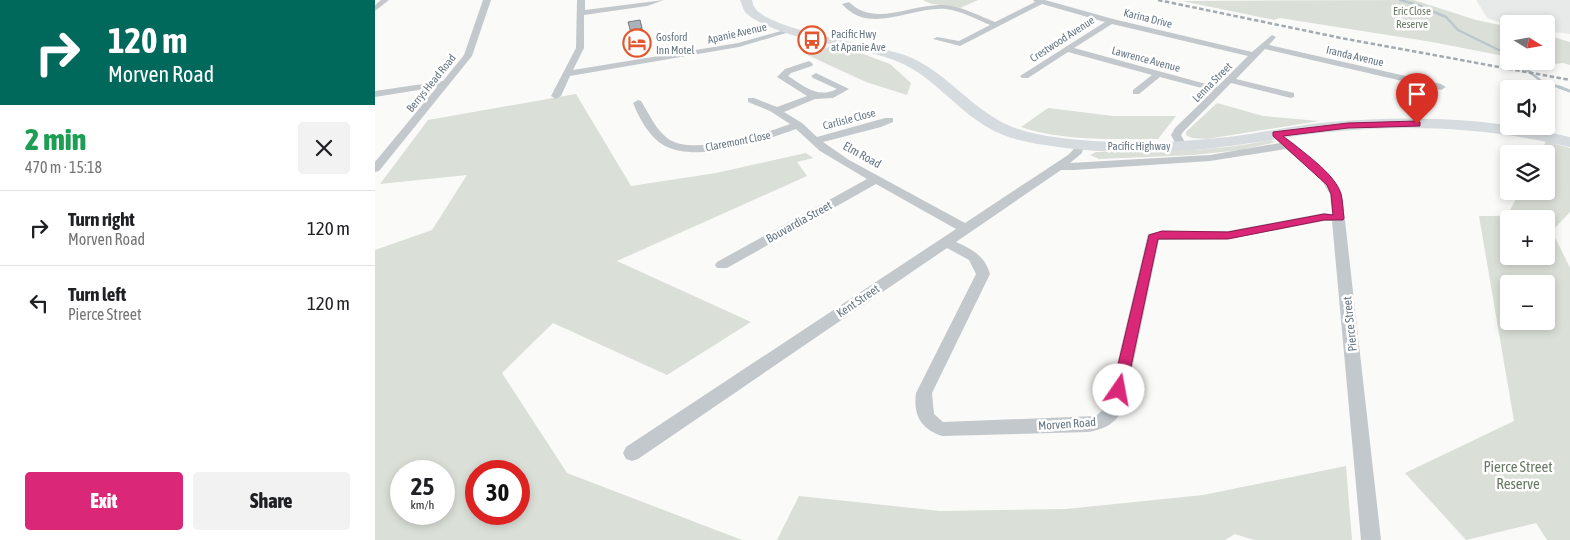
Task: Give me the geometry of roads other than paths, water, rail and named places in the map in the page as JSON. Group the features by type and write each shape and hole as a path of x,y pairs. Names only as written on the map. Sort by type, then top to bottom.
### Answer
{"main road":[{"name":"Pacific Highway","path":"746,0 747,7 753,13 792,30 896,56 926,71 985,118 998,126 1016,134 1044,141 1079,145 1182,146 1227,142 1358,124 1456,124 1523,130 1570,142"}],"street":[{"path":"375,2 384,0"},
{"path":"375,9 384,0"},
{"name":"Berrys Head Road","path":"375,169 468,56 487,0"},
{"path":"556,96 580,48 581,0"},
{"path":"581,12 647,4 661,0"},
{"path":"937,39 960,44 1039,1"},
{"name":"Karina Drive","path":"1039,1 1111,21 1254,55"},
{"path":"846,4 852,12 868,16 933,6 948,7 996,25"},
{"name":"Crestwood Avenue","path":"1025,76 1111,21"},
{"name":"Apanie Avenue","path":"568,74 739,45 792,30"},
{"name":"Lenna Street","path":"1182,146 1176,135 1179,130 1272,37"},
{"name":"Iranda Avenue","path":"1263,46 1441,87"},
{"name":"Lawrence Avenue","path":"1067,49 1219,90"},
{"path":"809,64 788,71 782,77 814,96"},
{"path":"1136,92 1158,74"},
{"path":"777,112 814,96 830,96 843,89 816,76"},
{"path":"1230,80 1291,95"},
{"path":"375,94 446,83"},
{"name":"Elm Road","path":"751,100 777,112 798,125 824,149 965,228"},
{"name":"Claremont Close","path":"638,104 642,115 668,143 685,148 707,148 774,134 798,125"},
{"name":"Carlisle Close","path":"815,140 877,125 889,120"},
{"name":"Pierce Street","path":"1276,134 1331,185 1336,194 1371,540"},
{"name":"Kent Street","path":"632,453 1057,166 1078,151 1079,145"},
{"name":"Pacific Highway","path":"1057,166 1074,167 1192,160 1290,145"},
{"name":"Bouvardia Street","path":"722,265 876,179"},
{"name":"Morven Road","path":"945,242 975,258 982,265 983,274 924,393 922,408 928,421 933,426 942,429 1077,426 1100,423 1115,408 1153,237 1162,235 1228,235 1324,217 1339,218"}],"waterway":[{"path":"1400,0 1418,5 1446,17 1458,30 1500,51"},
{"path":"1527,70 1541,81 1559,87"},
{"path":"1559,87 1570,91"}],"railway":[{"path":"1158,0 1341,38 1570,80"}],"place":[{"name":"Pacific Hwy at Apanie Ave","path":"812,40"},
{"name":"Gosford Inn Motel","path":"637,43"}],"park label":[{"name":"Eric Close Reserve","path":"1412,17"},
{"name":"Pierce Street Reserve","path":"1518,476"}]}
